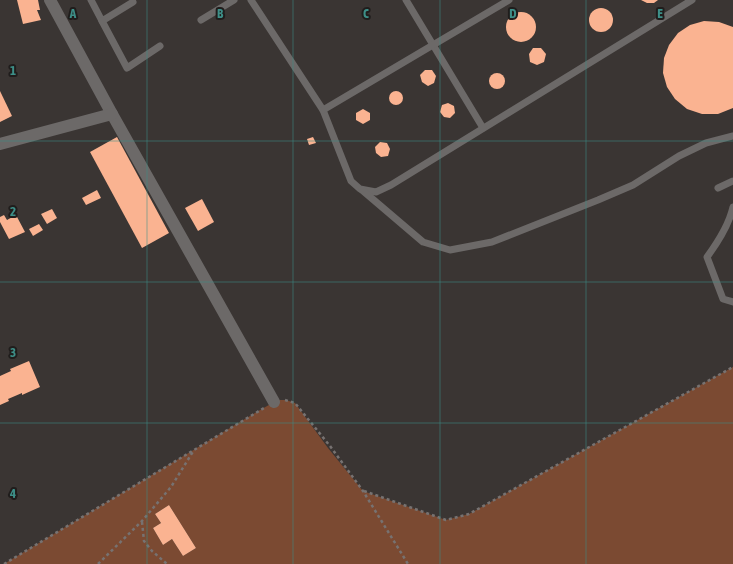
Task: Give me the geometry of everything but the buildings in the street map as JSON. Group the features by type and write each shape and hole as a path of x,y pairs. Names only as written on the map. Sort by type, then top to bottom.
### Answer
{"street":[{"path":"50,0 112,114 274,402"},
{"path":"0,144 112,114"}],"lane":[{"path":"91,0 127,68 160,46"},
{"path":"201,20 234,0"},
{"path":"251,0 323,110 351,181 423,242 450,250 492,242 598,200 633,185 679,156 706,143 733,136"},
{"path":"406,0 483,128"},
{"path":"323,110 509,0"},
{"path":"360,189 376,192 391,185 692,0"},
{"path":"102,21 133,2"},
{"path":"718,188 733,181"},
{"path":"733,207 726,227 707,257 723,299 733,302"}],"path":[{"path":"363,491 446,520 469,514 733,367"},
{"path":"4,564 274,402 286,400 295,403 330,446 363,491 408,564"},
{"path":"98,564 142,521 172,487 194,450"},
{"path":"142,521 144,540 152,551 167,564"}],"shaded area":[{"path":"733,367 733,564 4,564 255,413 280,400 295,403 328,448 363,491 446,520 469,514","holes":["169,505 196,548 183,556 172,539 163,545 153,528 161,523 155,514"]}]}
